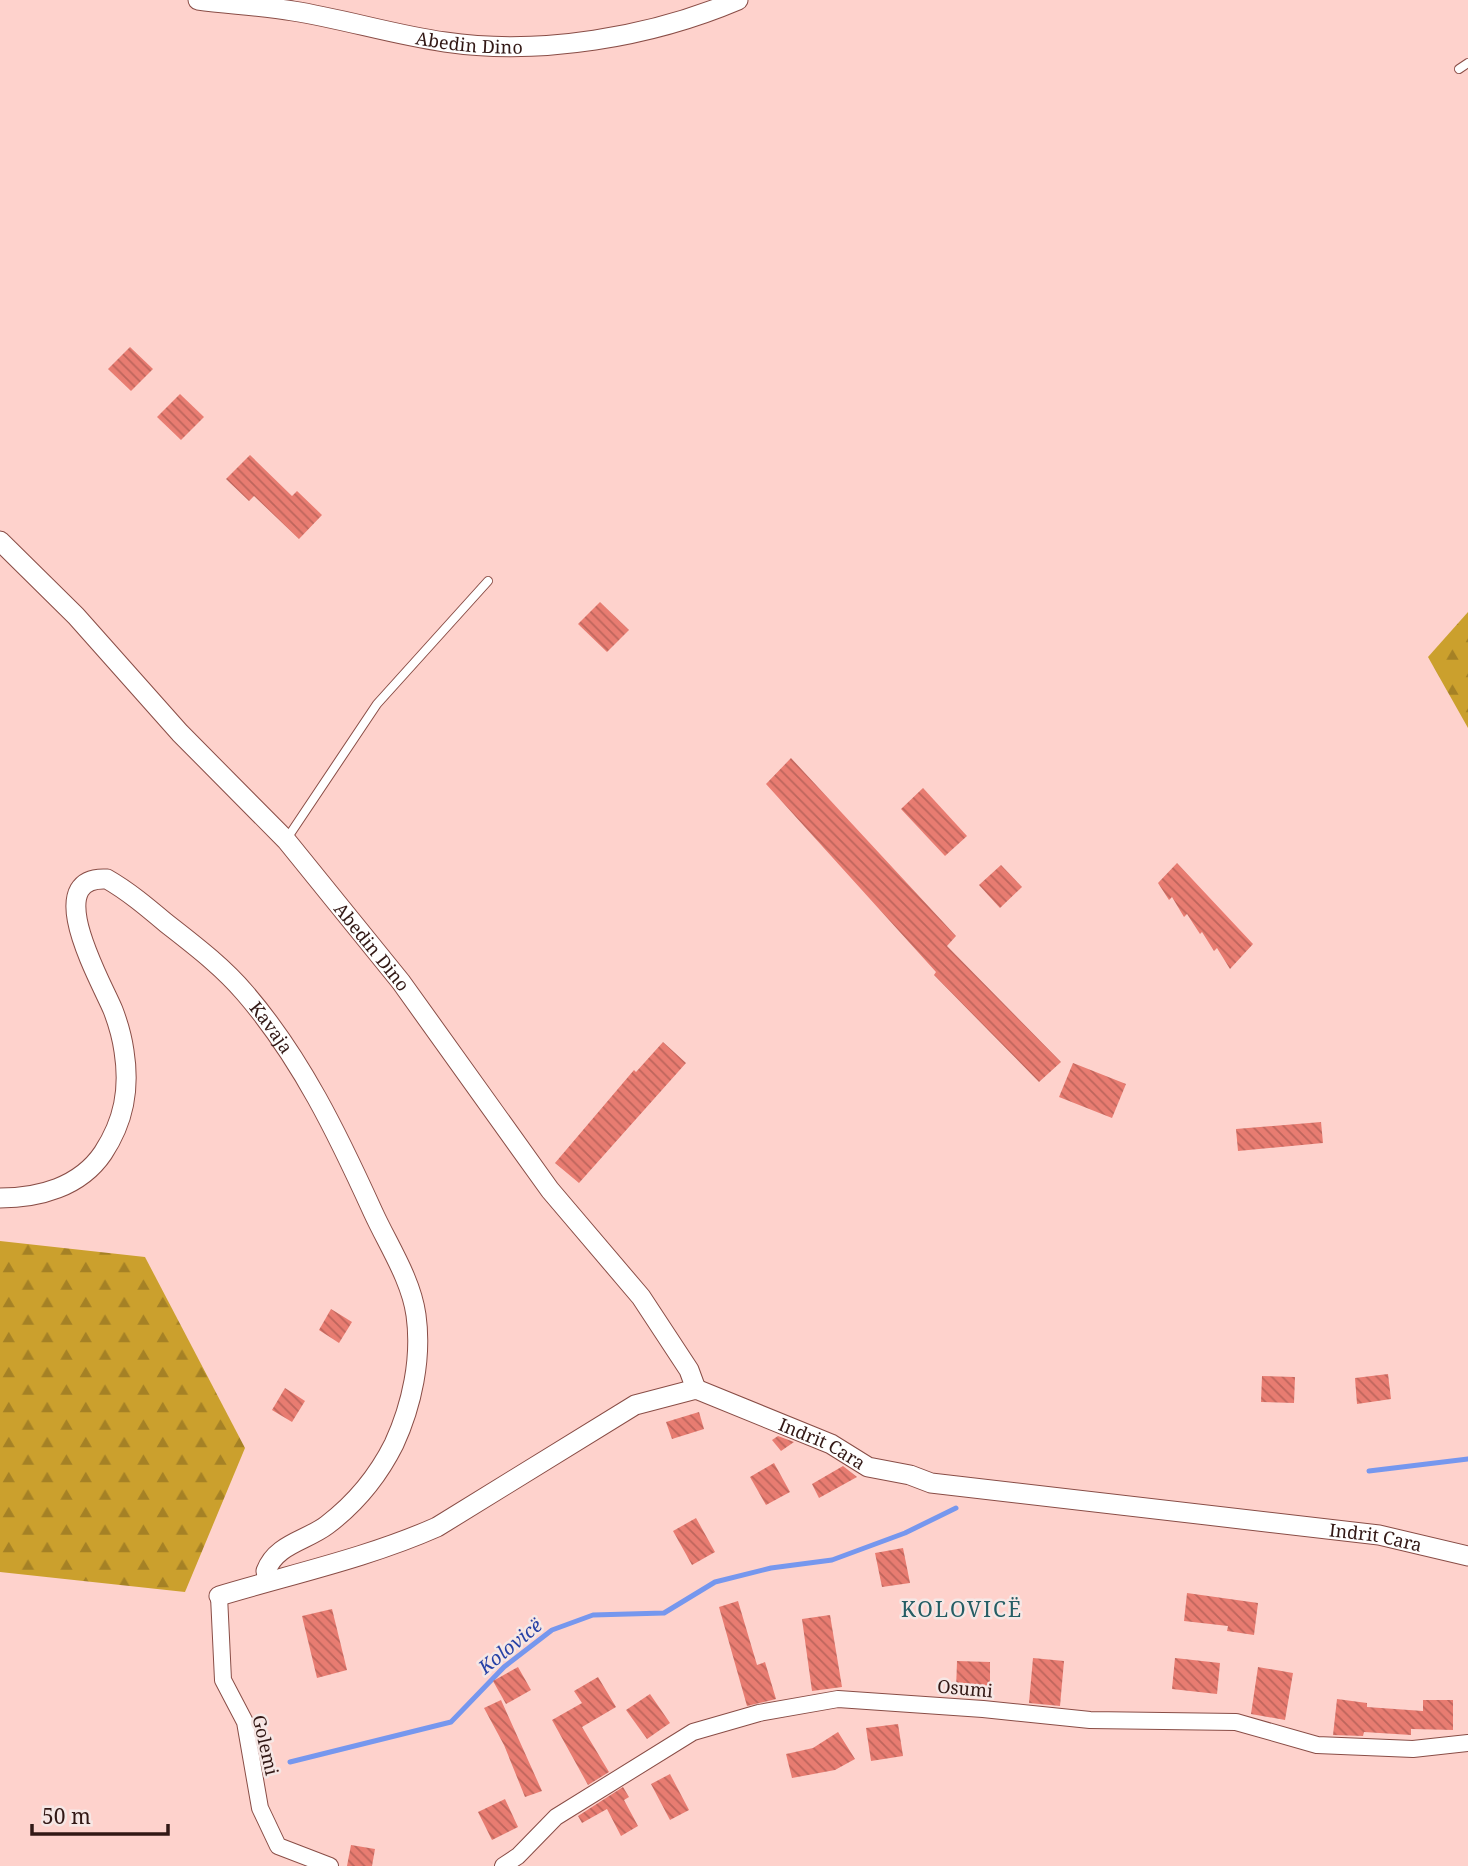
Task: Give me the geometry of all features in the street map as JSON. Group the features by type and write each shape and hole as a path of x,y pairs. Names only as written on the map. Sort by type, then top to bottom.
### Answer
{"street":[{"name":"Abedin Dino","path":"198,0 294,11 447,42 517,45 630,35 692,20 737,0"},
{"name":"Abedin Dino","path":"0,541 76,616 180,733 286,840 401,982 550,1190 641,1297 689,1370 696,1389"},
{"name":"Kavaja","path":"0,1198 31,1196 52,1191 86,1172 108,1145 124,1111 126,1069 119,1029 76,920 78,893 84,883 94,878 107,878 218,965 245,993 284,1046 337,1134 408,1285 416,1312 417,1360 412,1389 393,1446 363,1494 324,1527 278,1552 266,1571 268,1581"},
{"name":"Indrit Cara","path":"696,1389 831,1444 868,1467 910,1475 930,1483 1379,1535 1468,1556"},
{"path":"219,1596 384,1549 437,1527 635,1405 696,1389"},
{"name":"Golemi","path":"219,1596 223,1680 245,1722 260,1808 278,1846 330,1866"},
{"name":"Osumi","path":"502,1866 518,1856 556,1816 693,1732 759,1713 838,1699 1090,1720 1236,1722 1317,1745 1413,1749 1468,1743"}],"lane":[{"path":"1459,69 1468,63"},
{"path":"286,840 377,704 488,581"}],"green space":[{"path":"1468,612 1468,728 1428,657"},
{"path":"0,1241 145,1257 245,1448 185,1592 0,1572"}],"building":[{"path":"130,347 153,369 131,391 108,369"},
{"path":"180,394 204,417 181,440 157,417"},
{"path":"250,455 292,496 297,491 322,515 299,539 254,496 249,501 226,479"},
{"path":"600,602 629,630 607,652 578,624"},
{"path":"791,758 956,936 947,946 1061,1062 1039,1082 934,975 936,972 766,784"},
{"path":"923,788 967,836 945,856 901,809"},
{"path":"1177,863 1253,944 1230,969 1217,948 1214,951 1202,932 1200,934 1187,914 1184,917 1172,897 1169,900 1158,883"},
{"path":"1001,865 1022,887 1000,908 979,885"},
{"path":"663,1042 686,1063 579,1183 555,1163 634,1070 636,1072"},
{"path":"1073,1063 1126,1084 1112,1118 1059,1097"},
{"path":"1321,1122 1323,1143 1238,1151 1236,1129"},
{"path":"331,1309 352,1322 339,1343 319,1330"},
{"path":"1388,1374 1391,1399 1357,1404 1355,1378"},
{"path":"1262,1376 1295,1377 1294,1403 1261,1402"},
{"path":"285,1388 305,1401 292,1422 272,1410"},
{"path":"699,1412 704,1429 672,1439 666,1422"},
{"path":"778,1436 794,1442 781,1451 772,1440"},
{"path":"774,1463 790,1492 766,1505 750,1477"},
{"path":"843,1466 857,1477 819,1498 812,1484"},
{"path":"696,1518 715,1552 692,1565 673,1531"},
{"path":"903,1548 910,1583 882,1587 875,1553"},
{"path":"1187,1593 1258,1603 1254,1635 1227,1631 1228,1626 1184,1621"},
{"path":"738,1601 757,1665 765,1662 776,1699 747,1706 719,1607"},
{"path":"332,1609 347,1670 317,1678 302,1616"},
{"path":"830,1615 842,1687 812,1691 802,1619"},
{"path":"1033,1658 1064,1661 1060,1706 1029,1703"},
{"path":"1175,1658 1220,1663 1217,1694 1172,1689"},
{"path":"957,1661 990,1662 990,1692 956,1691"},
{"path":"518,1667 531,1690 506,1704 493,1681"},
{"path":"1258,1667 1293,1673 1285,1720 1251,1714"},
{"path":"598,1677 616,1707 582,1727 609,1772 588,1785 552,1720 582,1703 574,1691"},
{"path":"650,1694 670,1723 647,1739 626,1710"},
{"path":"1337,1699 1367,1703 1367,1707 1423,1711 1423,1700 1453,1700 1453,1730 1411,1729 1411,1735 1364,1732 1363,1736 1333,1735"},
{"path":"501,1700 542,1791 525,1797 504,1745 484,1708"},
{"path":"898,1724 903,1756 871,1761 866,1728"},
{"path":"838,1732 855,1759 835,1770 792,1778 786,1754 813,1748"},
{"path":"670,1774 689,1810 670,1820 651,1784"},
{"path":"623,1787 629,1797 624,1800 638,1826 621,1836 607,1809 582,1823 578,1816"},
{"path":"505,1799 518,1827 492,1840 478,1812"},
{"path":"351,1845 375,1849 372,1866 347,1866"}],"waterway":[{"name":"Kolovicë","path":"1369,1471 1468,1459"},
{"name":"Kolovicë","path":"290,1762 451,1722 504,1667 552,1630 593,1615 664,1613 715,1582 771,1568 832,1560 905,1533 956,1508"}],"district":[{"name":"KOLOVICË","path":"962,1609"}]}
